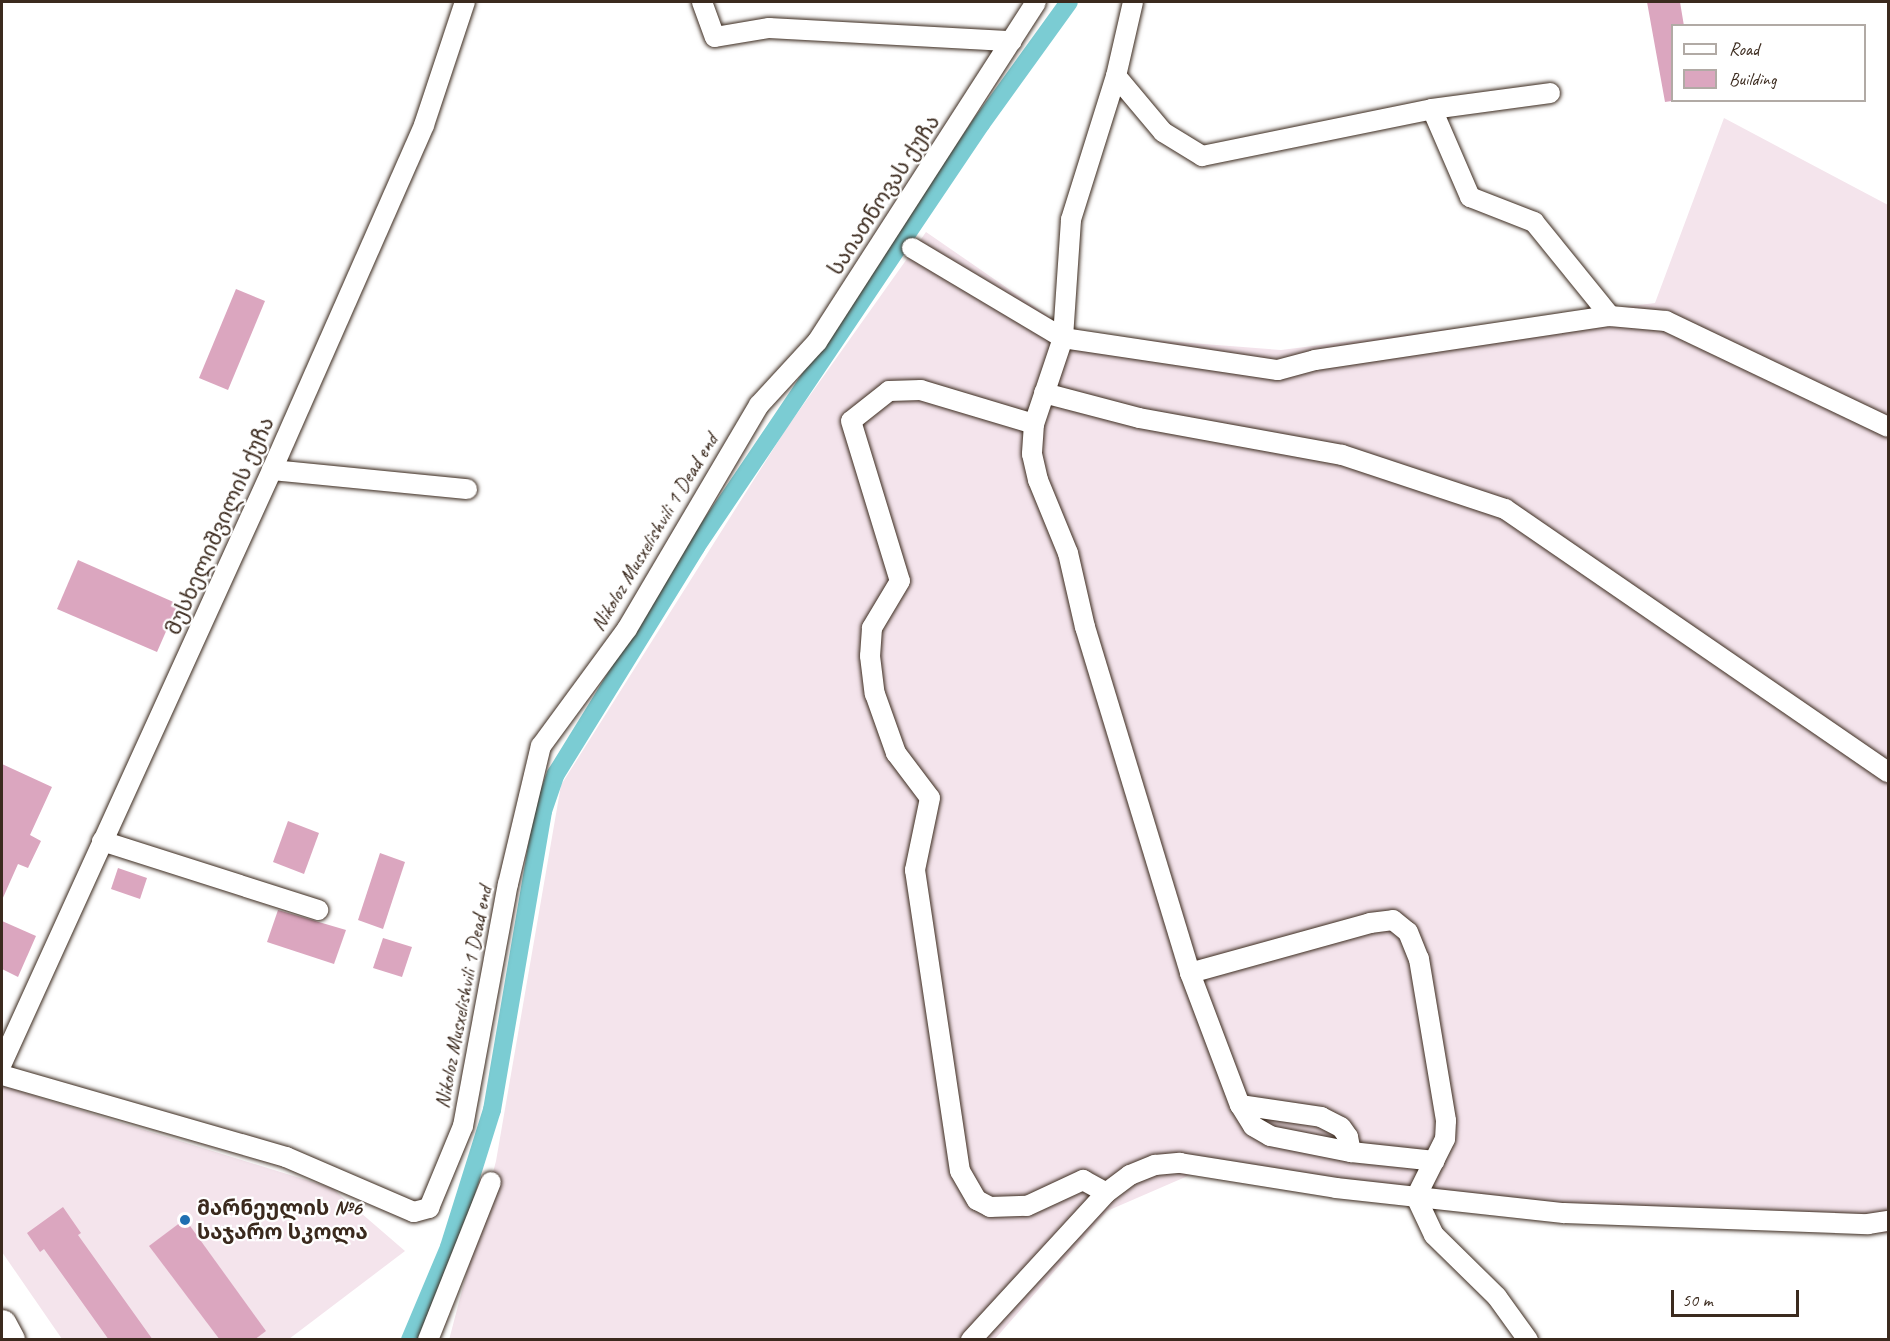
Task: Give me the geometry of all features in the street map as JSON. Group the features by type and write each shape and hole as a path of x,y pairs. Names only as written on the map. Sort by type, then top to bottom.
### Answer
{"highway":[{"path":"2,1326 10,1340"}],"street":[{"name":"მუსხელიშვილის ქუჩა","path":"2,1063 272,470 424,124 465,2"},
{"path":"702,2 715,37 769,28 1012,41"},
{"name":"საიათნოვას ქუჩა","path":"759,405 817,342 1036,2"},
{"path":"1133,2 1116,76 1071,220 1063,338 1034,424 1032,454 1038,480 1068,553 1085,627 1190,973 1240,1105 1253,1126 1270,1136 1351,1152 1435,1161"},
{"path":"1116,76 1163,132 1202,156 1432,109 1550,93"},
{"path":"1432,109 1470,197 1534,222 1610,316"},
{"path":"912,248 1063,338 1278,370 1315,360 1610,316 1666,321 1888,427"},
{"path":"1034,424 921,390 889,391 851,421 900,581 872,628 870,656 875,694 896,753 930,798 915,870 960,1171 977,1200 990,1207 1027,1206 1083,1180 1106,1193"},
{"path":"1044,393 1139,418 1342,455 1504,509 1888,772"},
{"name":"Nikoloz Musxelishvili 1 Dead end","path":"2,1075 286,1158 414,1212 429,1208 463,1126 534,761 550,733 627,629 759,405"},
{"path":"272,470 467,489"},
{"path":"102,841 318,910"},
{"path":"1190,973 1393,920 1408,932 1419,959 1446,1121 1445,1139 1416,1197"},
{"path":"1240,1105 1321,1117 1341,1127 1348,1137 1351,1152"},
{"path":"972,1340 1106,1193 1147,1168 1180,1163 1336,1188 1564,1213 1868,1224 1888,1221"},
{"path":"428,1340 491,1182"},
{"path":"1416,1197 1434,1235 1497,1297 1528,1340"}],"shaded area":[{"path":"1724,118 1888,205 1888,1233 1190,1175 1107,1211 995,1339 449,1340 496,1161 561,785 786,429 926,232 1074,334 1281,350 1655,303"},
{"name":"მარნეულის №6 საჯარო სკოლა","path":"3,1086 332,1188 405,1251 289,1339 62,1339 2,1252"}],"building":[{"path":"1647,2 1680,2 1684,24 1671,24 1671,101 1665,102"},
{"path":"236,289 265,301 228,390 199,378"},
{"path":"78,560 178,604 157,652 57,609"},
{"path":"2,764 52,787 30,835 41,841 28,868 18,864 2,900"},
{"path":"288,821 319,833 304,874 273,862"},
{"path":"380,853 405,862 383,929 358,920"},
{"path":"118,868 147,878 140,899 111,889"},
{"path":"278,910 346,930 334,964 267,942"},
{"path":"2,921 36,936 18,977 2,969"},
{"path":"383,938 412,947 402,977 373,968"},
{"path":"63,1207 81,1233 78,1235 153,1340 109,1340 44,1249 40,1252 27,1233"},
{"path":"185,1219 266,1331 254,1340 220,1340 149,1246"}],"waterway":[{"path":"410,1340 449,1247 492,1110 543,811 556,774 696,547 981,124 1069,2"}],"place":[{"name":"მარნეულის №6 საჯარო სკოლა","path":"185,1220"}]}
